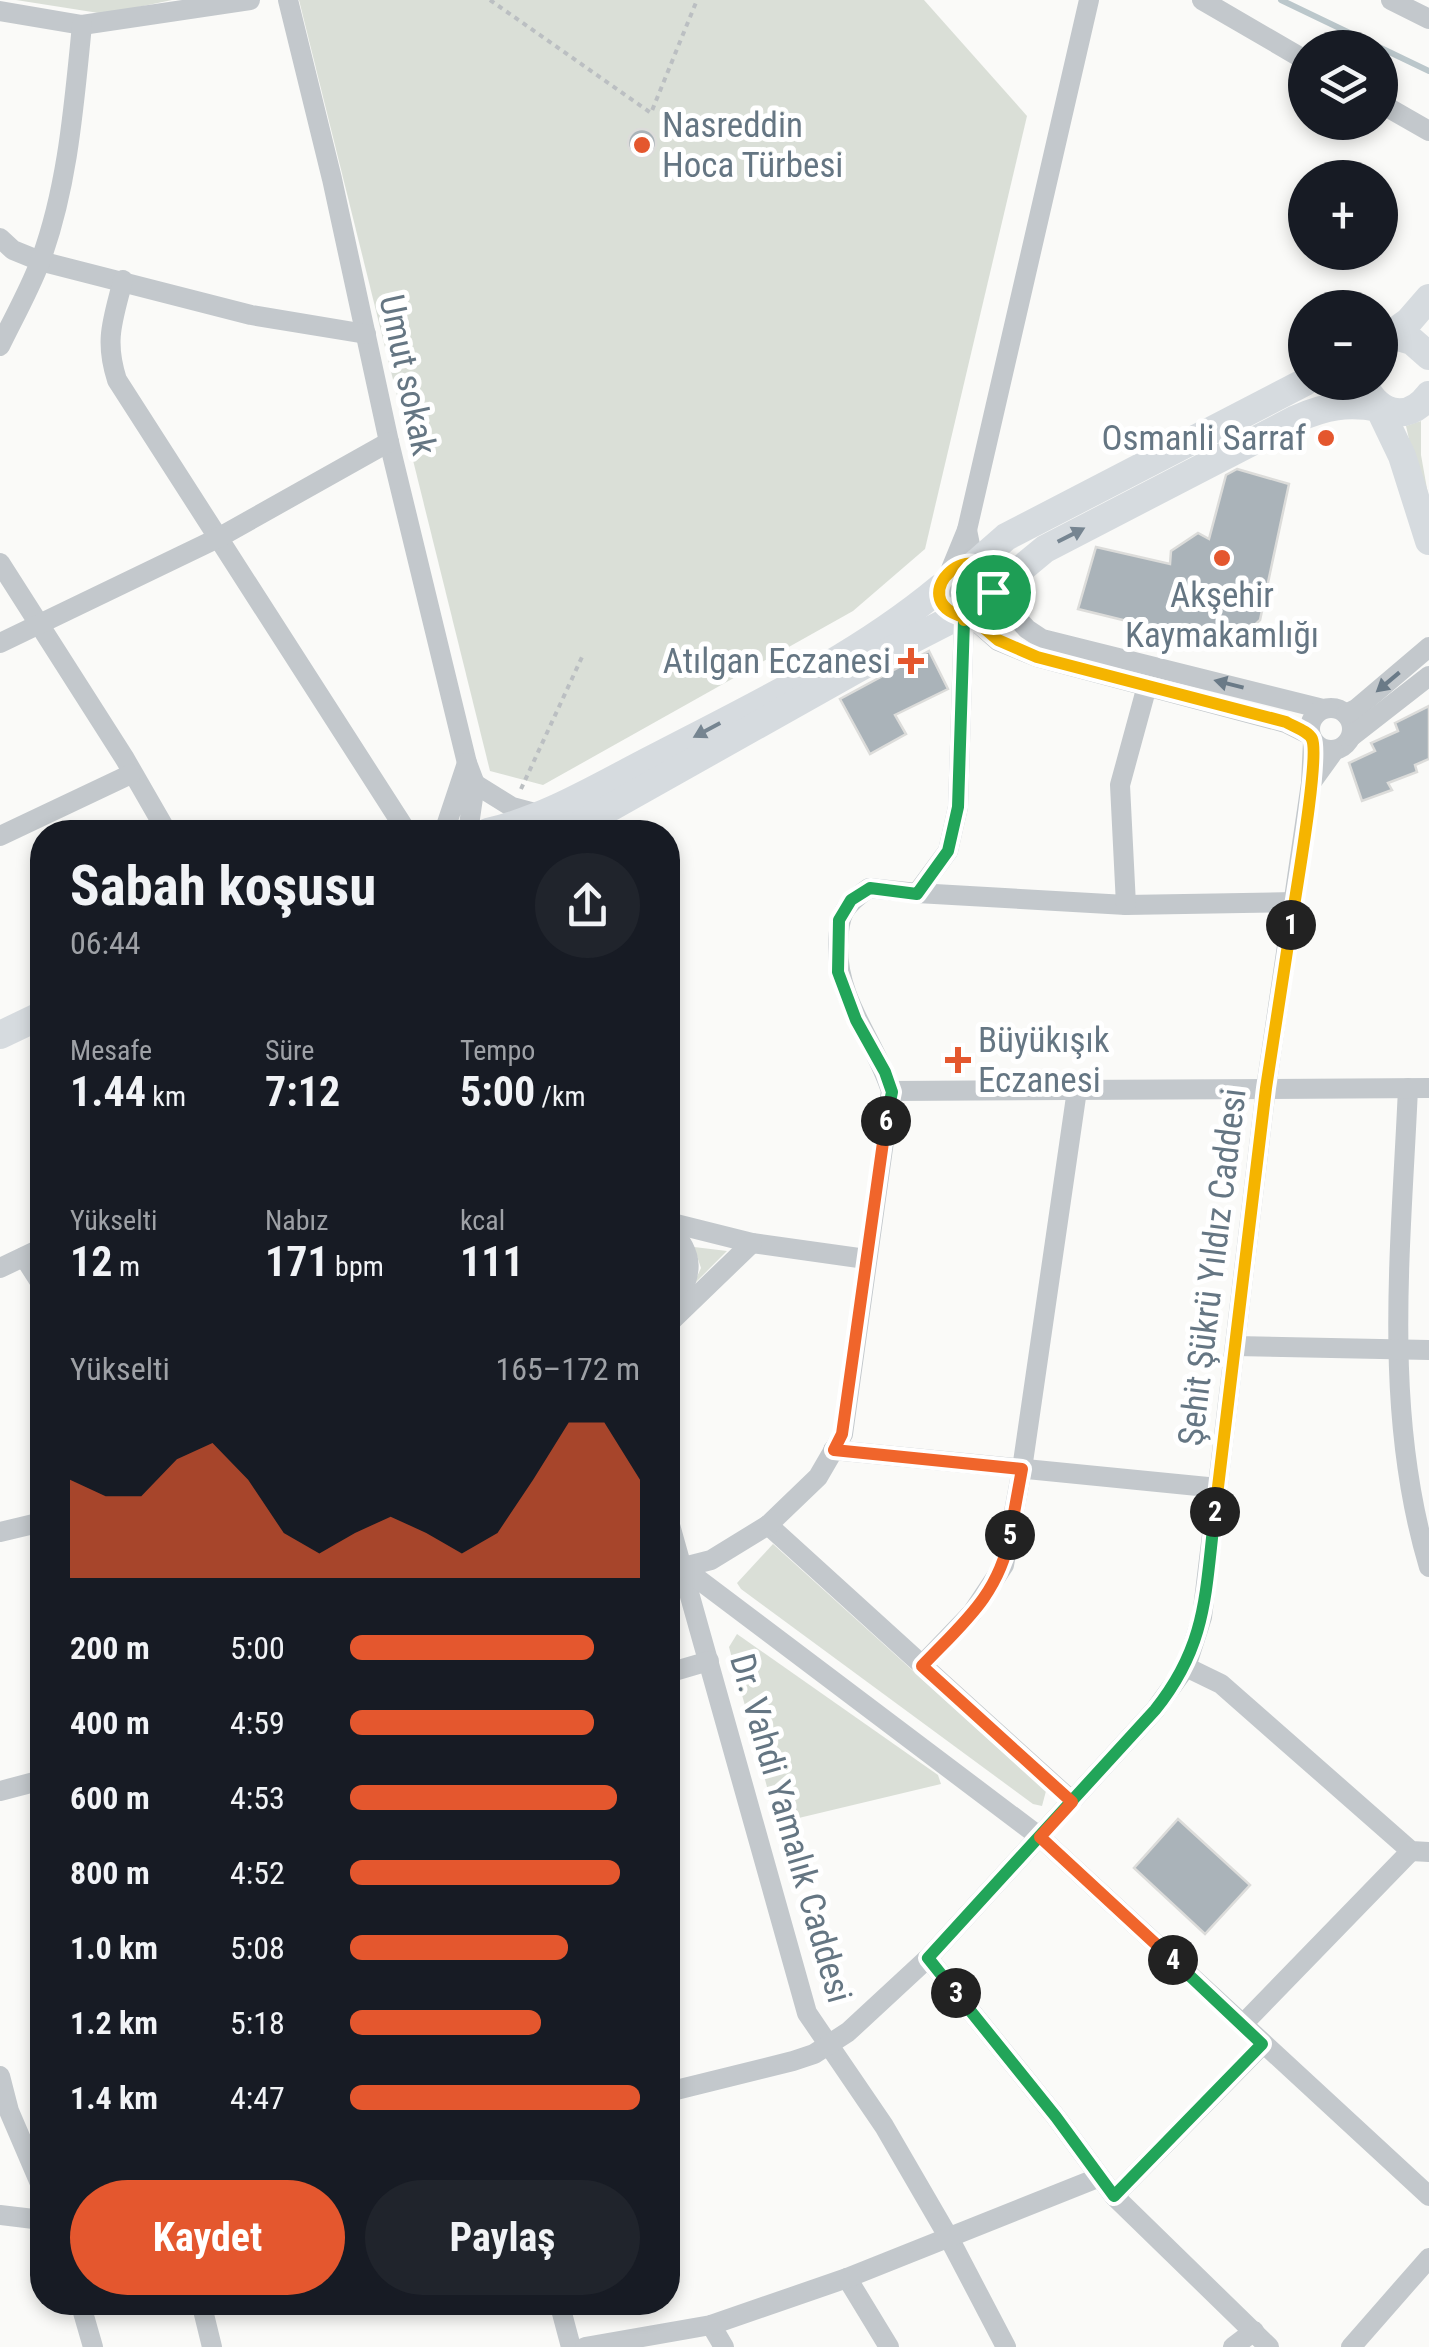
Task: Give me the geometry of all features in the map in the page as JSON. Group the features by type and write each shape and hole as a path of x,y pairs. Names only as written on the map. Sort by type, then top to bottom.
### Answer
{"main road":[{"path":"1398,328 1429,298"},
{"path":"1398,339 1412,341 1429,356"},
{"path":"528,820 544,815 794,684 892,624 1006,536 1288,391"},
{"path":"588,820 880,656 986,608 993,592 1046,549 1296,419 1336,404 1406,412 1429,396"},
{"path":"1375,400 1402,456 1429,541"},
{"path":"955,574 988,576 993,592"},
{"path":"955,574 944,605 964,616"},
{"path":"0,1034 30,1020"}],"street":[{"path":"0,11 82,26 250,0"},
{"name":"Umut sokak","path":"288,0 332,179 389,442 471,774"},
{"path":"955,574 1090,0"},
{"path":"1202,0 1288,50"},
{"path":"1390,0 1429,19"},
{"path":"0,346 40,261 71,130 82,26"},
{"path":"1398,113 1429,131"},
{"path":"0,238 13,250 40,261 251,316 366,334"},
{"path":"123,280 110,331 109,355 118,380 399,820"},
{"path":"0,643 218,538 389,442"},
{"path":"0,564 126,759 160,820"},
{"path":"993,592 1042,639 1323,709 1339,709 1350,720 1352,736"},
{"path":"964,616 998,640 1037,657 1286,722 1312,738 1319,748 1334,751 1429,676"},
{"path":"917,894 948,851 958,807 964,616"},
{"path":"1346,714 1429,647"},
{"path":"1126,905 1120,785 1147,686"},
{"path":"1312,738 1312,719 1323,709"},
{"name":"Şehit Şükrü Yıldız Caddesi","path":"680,2089 793,2061 828,2046 884,2002 1155,1710 1186,1667 1202,1618 1266,1088 1311,783 1312,738"},
{"path":"1311,783 1334,751"},
{"path":"34,820 132,774"},
{"path":"471,774 512,807 544,815"},
{"path":"450,820 471,774"},
{"path":"469,820 471,774"},
{"path":"0,836 30,822"},
{"path":"680,1568 711,1560 768,1525 818,1476 842,1434 892,1092 856,1020 838,972 839,920 851,900 870,888 1126,905 1294,902"},
{"path":"892,1092 1419,1088 1396,1350 1408,1486 1429,1567"},
{"path":"922,1666 972,1613 1004,1565 1022,1469 1077,1090"},
{"path":"680,1227 752,1243 866,1259"},
{"path":"680,1240 690,1268 680,1293"},
{"path":"680,1312 752,1243"},
{"path":"0,1268 30,1254"},
{"path":"1235,1346 1429,1350"},
{"path":"834,1450 1218,1488"},
{"path":"0,1532 30,1525"},
{"path":"768,1525 1072,1802"},
{"path":"680,1573 1040,1837 1262,2044 1427,2187"},
{"name":"Dr. Vahdi Yamalık Caddesi","path":"680,1583 709,1661 807,2013 884,2126 1006,2347"},
{"path":"680,1669 709,1661"},
{"path":"1186,1667 1220,1684 1420,1852 1243,2024"},
{"path":"0,1791 30,1783"},
{"path":"928,1958 1114,2196 1269,2347"},
{"path":"1114,2196 1262,2044"},
{"path":"0,2076 9,2111 30,2160"},
{"path":"586,2347 710,2325 847,2278 1100,2177"},
{"path":"0,2216 30,2219"},
{"path":"1351,2347 1429,2258"},
{"path":"847,2278 889,2347"},
{"path":"84,2315 93,2347"},
{"path":"204,2315 212,2347"},
{"path":"562,2315 571,2347"},
{"path":"710,2325 724,2347"},
{"path":"1233,2347 1254,2330"}],"path":[{"path":"490,0 652,113 697,0"},
{"path":"512,807 582,657"}],"shaded area":[{"path":"16,0 172,0 105,14"},
{"path":"299,0 924,0 1027,116 925,549 853,611 543,785 490,771"},
{"path":"1421,421 1421,455 1429,500 1426,514 1406,426"},
{"path":"694,1247 727,1251 693,1285 701,1268"},
{"path":"773,1544 1046,1791 1042,1806 1033,1804 741,1589 737,1583"},
{"path":"737,1634 938,1775 941,1784 782,1822 776,1820 729,1647"}],"building":[{"name":"Nasreddin Hoca Türbesi","path":"642,129 652,133 656,143 652,153 642,157 632,153 628,143 632,133"},
{"name":"Akşehir Kaymakamlığı","path":"1237,469 1289,484 1260,620 1238,641 1221,644 1078,609 1096,547 1170,564 1171,551 1198,533 1209,539 1226,475"},
{"path":"929,651 948,689 895,715 906,734 870,754 840,699"},
{"path":"1429,706 1429,759 1415,765 1417,772 1388,783 1392,790 1362,801 1349,763 1375,751 1371,743 1398,731 1395,723"},
{"path":"1178,1819 1250,1885 1205,1934 1134,1868"}],"waterway":[{"path":"1281,0 1429,71"}],"place":[{"name":"Nasreddin Hoca Türbesi","path":"642,145"},
{"name":"Osmanli Sarraf","path":"1326,438"},
{"name":"Akşehir Kaymakamlığı","path":"1222,558"},
{"name":"Atılgan Eczanesi","path":"911,661"},
{"name":"Büyükışık Eczanesi","path":"958,1060"}],"route":[{"path":"993,592 986,608 970,616 998,640 1037,657 1286,722 1310,735 1313,742 1311,783 1266,1088 1202,1618 1194,1646 1186,1667 1155,1710 1040,1837 928,1958 1114,2196 1262,2044 1040,1837 1072,1802 922,1666 972,1613 1004,1565 1022,1469 834,1450 842,1434 892,1092 856,1020 838,972 839,920 851,900 870,888 917,894 948,851 958,807 964,617 944,605 941,582 952,568 968,564 988,576 993,592"}]}
